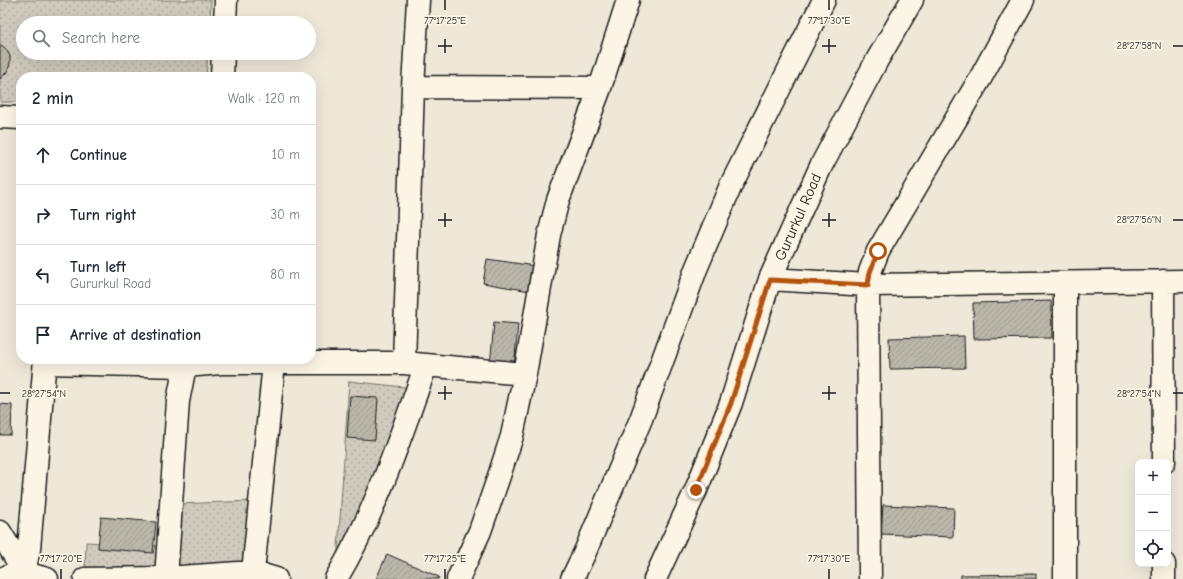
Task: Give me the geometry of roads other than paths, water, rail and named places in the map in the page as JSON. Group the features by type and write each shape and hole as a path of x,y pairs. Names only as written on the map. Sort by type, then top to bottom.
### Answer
{"street":[{"path":"225,16 226,0"},
{"path":"404,363 413,87 418,0"},
{"path":"458,579 480,531 512,436 525,374 549,235 558,200 600,88 628,0"},
{"path":"572,579 585,552 641,419 696,269 730,185 824,0"},
{"name":"Gururkul Road","path":"655,579 696,490 731,403 770,280 822,166 876,62 912,0"},
{"path":"870,579 868,285 870,272 878,251 981,77 1023,0"},
{"path":"222,72 223,60"},
{"path":"413,87 600,88"},
{"path":"0,117 16,118"},
{"path":"770,280 868,285 1173,281 1164,459"},
{"path":"1065,283 1065,579"},
{"path":"316,363 404,363 525,374"},
{"path":"1,579 23,570 29,549 45,364"},
{"path":"129,364 185,366 199,364"},
{"path":"253,572 274,364"},
{"path":"336,579 354,547 387,472 426,365"},
{"path":"166,578 178,401 185,366"},
{"path":"0,532 23,570 29,574 47,579"},
{"path":"1164,567 1164,579"},
{"path":"85,579 166,578 253,572 276,579"}]}
